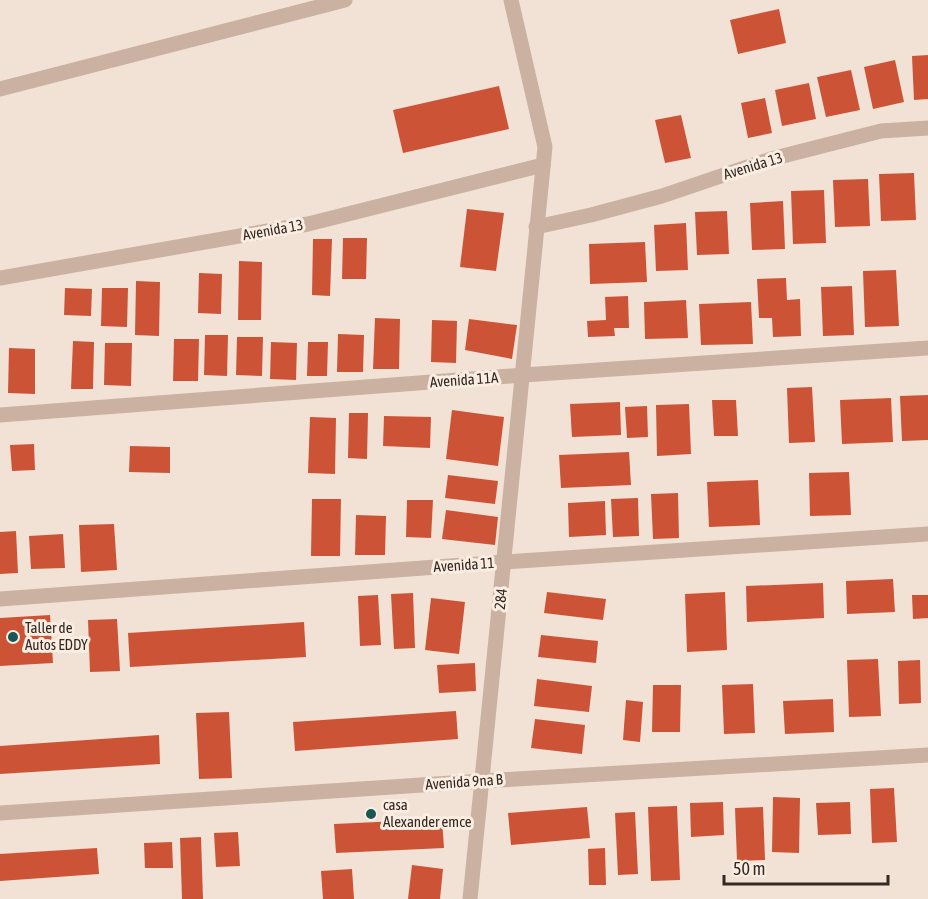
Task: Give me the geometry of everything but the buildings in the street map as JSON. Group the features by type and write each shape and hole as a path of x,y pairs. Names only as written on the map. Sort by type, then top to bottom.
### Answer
{"street":[{"path":"0,89 345,0"},
{"path":"511,0 546,147 536,227"},
{"name":"Avenida 13","path":"536,227 591,216 662,196 771,159 881,131 928,128"},
{"name":"Avenida 13","path":"0,278 308,224 543,165"},
{"name":"284","path":"470,899 505,562 536,227"},
{"name":"Avenida 11A","path":"0,415 523,375 928,348"},
{"name":"Avenida 11","path":"0,599 928,534"},
{"name":"Avenida 9na B","path":"0,813 928,754"}],"place":[{"name":"Taller de Autos EDDY","path":"13,637"},
{"name":"casa Alexander emce","path":"371,814"}]}
